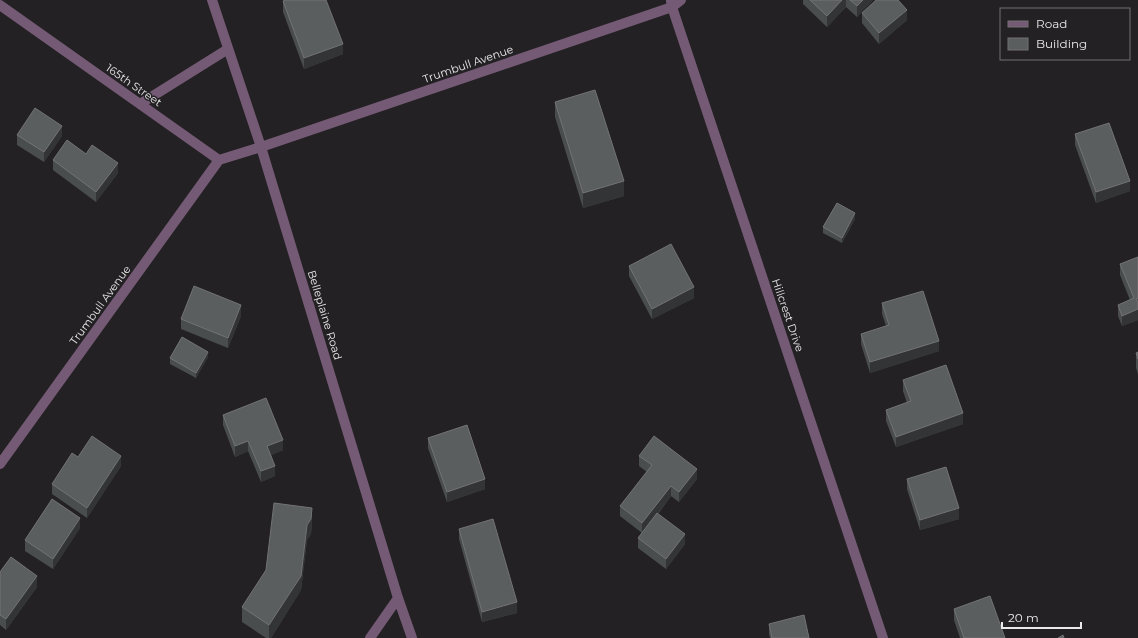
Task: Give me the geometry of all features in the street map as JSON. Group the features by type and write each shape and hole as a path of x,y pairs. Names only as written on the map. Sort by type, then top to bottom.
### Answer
{"street":[{"name":"Belleplaine Road","path":"212,0 261,147 398,598 412,638"},
{"name":"Trumbull Avenue","path":"261,147 681,0"},
{"name":"Hillcrest Drive","path":"671,4 883,638"},
{"name":"165th Street","path":"0,5 219,160"},
{"path":"140,104 228,49"},
{"path":"219,160 261,147"},
{"name":"Trumbull Avenue","path":"0,464 219,160"},
{"path":"370,638 398,598"}],"building":[{"path":"326,0 343,44 304,58 283,1"},
{"path":"810,0 842,0 827,16"},
{"path":"850,0 863,0 857,6"},
{"path":"876,0 898,0 907,10 879,33 862,13"},
{"path":"595,90 624,181 583,193 555,102"},
{"path":"35,108 62,126 44,152 17,135"},
{"path":"1109,123 1130,181 1096,192 1075,134"},
{"path":"67,140 86,154 92,145 118,163 96,192 53,160"},
{"path":"837,203 855,213 842,238 823,227"},
{"path":"671,244 694,287 652,309 629,266"},
{"path":"1138,257 1138,298 1136,299 1138,302 1138,309 1122,316 1118,305 1134,298 1120,264"},
{"path":"194,286 241,305 228,338 181,319"},
{"path":"923,291 939,341 870,362 861,334 889,325 882,303"},
{"path":"182,337 208,352 196,373 170,358"},
{"path":"946,365 963,413 896,437 886,410 911,401 903,380"},
{"path":"266,398 283,440 267,446 275,466 261,471 248,441 235,446 223,415"},
{"path":"467,425 485,479 447,492 428,438"},
{"path":"92,436 121,456 87,508 52,484 72,453 78,457"},
{"path":"654,436 697,469 679,492 671,486 642,523 620,506 652,465 639,456"},
{"path":"946,467 959,508 920,520 907,479"},
{"path":"52,499 80,518 53,559 25,540"},
{"path":"274,503 312,508 311,519 307,525 301,576 269,625 242,607 266,570"},
{"path":"657,513 685,534 666,559 638,538"},
{"path":"493,519 517,602 482,612 459,529"},
{"path":"11,557 37,576 6,619 0,615 0,572"},
{"path":"990,596 1005,638 964,638 954,609"},
{"path":"804,615 809,638 772,638 769,624"}]}
